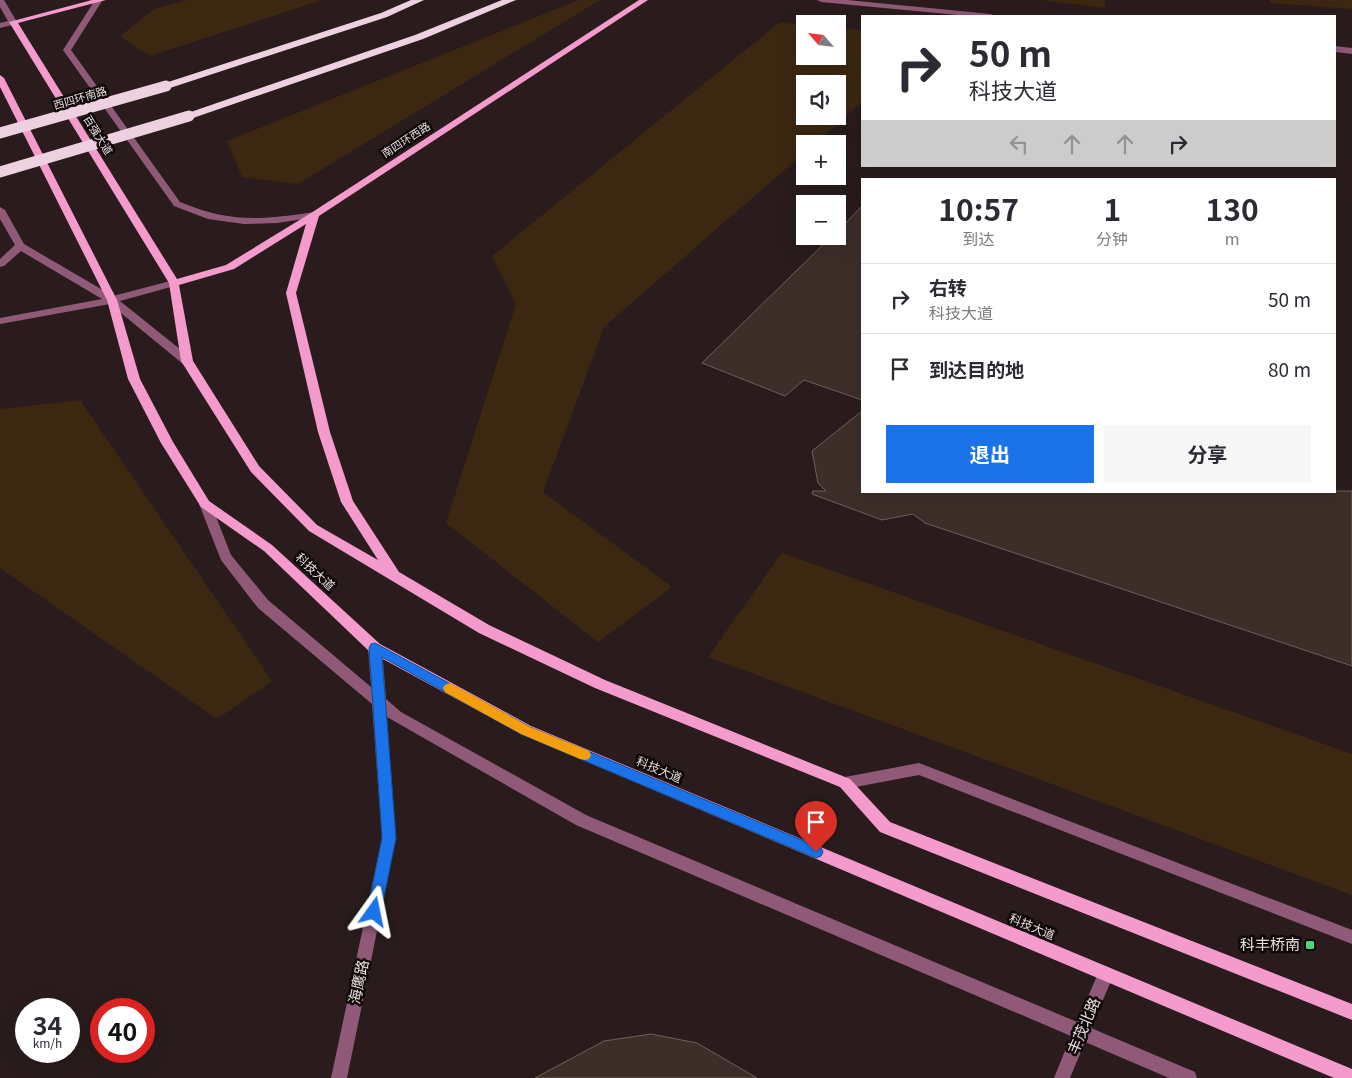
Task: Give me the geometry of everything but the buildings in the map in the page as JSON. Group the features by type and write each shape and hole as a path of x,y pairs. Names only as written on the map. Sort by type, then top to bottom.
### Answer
{"highway":[{"name":"西四环南路","path":"0,133 166,86 384,15 419,0"},
{"path":"0,172 189,116 419,37 511,0"}],"main road":[{"name":"南四环西路","path":"174,283 230,267 314,215 644,0"},
{"path":"13,22 100,1"},
{"name":"百强大道","path":"13,22 174,283"},
{"path":"0,78 112,300"},
{"path":"314,215 291,293 324,432 348,502 394,577"},
{"path":"174,283 187,361 255,469 313,528 484,629 600,684 845,783 885,827 1352,1012"},
{"name":"科技大道","path":"112,300 134,379 167,443 205,504 268,548 375,648 526,730 1352,1077"}],"street":[{"name":"百强大道","path":"0,0 13,22"},
{"path":"820,0 980,15"},
{"path":"100,1 68,50 177,204 199,214 226,222 270,221 314,215"},
{"path":"0,26 13,22"},
{"path":"1336,49 1352,50"},
{"path":"0,210 20,246 112,300 187,361"},
{"path":"0,264 20,246"},
{"path":"0,321 112,300 174,283"},
{"path":"205,504 225,557 263,604 396,716 581,820 1188,1078"},
{"name":"海鹰路","path":"339,1078 389,838 375,648"},
{"path":"845,783 919,770 1352,937"},
{"name":"丰茂北路","path":"1062,1078 1106,974"}],"shaded area":[{"path":"188,0 322,0 150,56 120,36 156,8"},
{"path":"579,0 600,0 298,184 242,177 227,141"},
{"path":"1041,0 1105,0 1105,8"},
{"path":"1269,0 1352,0 1352,9 1270,3"},
{"path":"780,22 796,24 796,65 846,65 846,29 861,30 861,103 846,116 846,75 796,75 796,125 836,125 824,135 796,135 796,160 604,327 543,492 672,587 598,642 446,523 516,304 492,256"},
{"path":"80,400 272,681 217,719 0,568 0,409"},
{"path":"782,553 1352,754 1352,895 708,657"}],"slow traffic":[{"path":"450,688 526,730 585,755"}],"place":[{"name":"科丰桥南","path":"1310,945"}],"route":[{"path":"374,912 389,838 375,648 526,730 816,852"}]}
